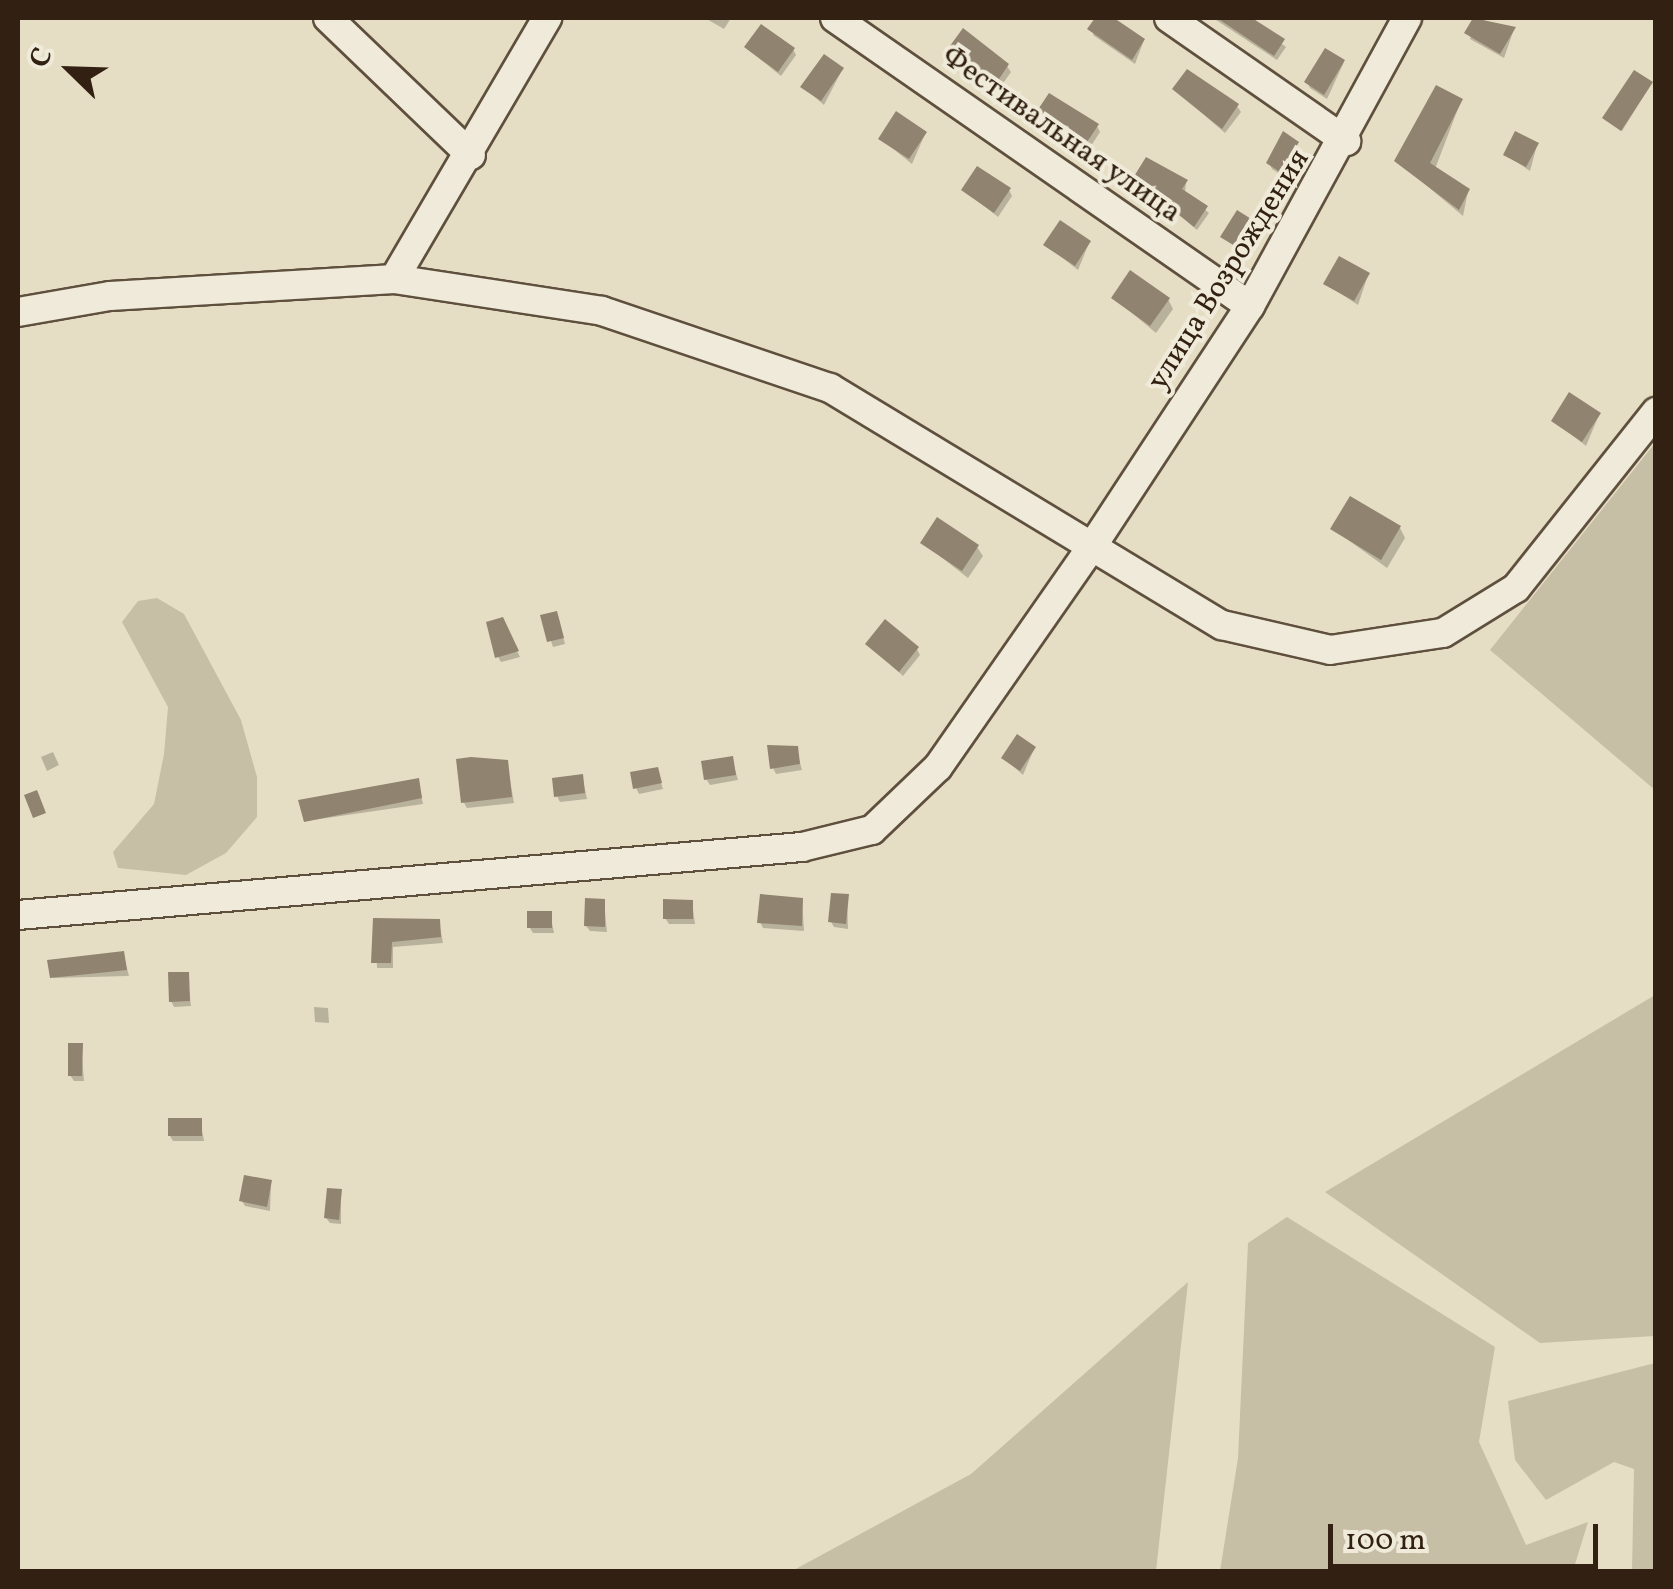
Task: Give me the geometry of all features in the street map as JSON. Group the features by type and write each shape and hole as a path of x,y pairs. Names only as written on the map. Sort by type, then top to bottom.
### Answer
{"street":[{"path":"328,18 471,155"},
{"path":"394,279 471,155 547,18"},
{"name":"Фестивальная улица","path":"836,18 1250,306"},
{"path":"1169,18 1346,141"},
{"name":"улица Возрождения","path":"18,915 846,841 882,822 938,768 1092,548 1250,306 1346,141 1407,18"},
{"path":"18,312 110,296 394,279 602,310 763,358 908,430 1092,548 1222,625 1275,643 1330,650 1406,644 1443,633 1516,588 1656,412"}],"shaded area":[{"path":"1655,443 1655,790 1490,650"},
{"path":"157,598 184,614 241,720 257,777 257,817 226,853 186,875 118,868 113,852 154,804 164,754 168,707 122,622 138,601"},
{"path":"1655,995 1655,1336 1540,1343 1325,1192"},
{"path":"1287,1217 1495,1347 1479,1442 1526,1545 1588,1522 1573,1571 1220,1571 1238,1458 1248,1243"},
{"path":"1188,1282 1156,1571 792,1571 971,1474"},
{"path":"1655,1363 1655,1571 1632,1571 1634,1469 1614,1462 1546,1500 1515,1460 1508,1401"}],"building":[{"path":"1095,18 1114,18 1145,39 1132,60 1087,29"},
{"path":"1217,18 1252,18 1285,39 1274,56"},
{"path":"1473,18 1516,27 1500,54 1464,33"},
{"path":"761,24 795,48 778,72 744,47"},
{"path":"963,28 1009,64 995,85 947,50"},
{"path":"1325,48 1345,60 1324,95 1304,82"},
{"path":"824,54 844,68 821,101 800,87"},
{"path":"1187,69 1239,104 1222,129 1172,89"},
{"path":"1634,70 1653,82 1621,131 1602,118"},
{"path":"1436,85 1463,99 1430,163 1470,189 1459,210 1394,161"},
{"path":"1049,93 1099,124 1085,145 1037,111"},
{"path":"896,111 927,132 909,159 878,139"},
{"path":"1283,131 1299,142 1280,172 1266,163"},
{"path":"1515,131 1539,143 1526,167 1503,155"},
{"path":"1146,157 1188,180 1182,189 1208,206 1194,227 1133,178"},
{"path":"977,166 1011,188 994,213 961,190"},
{"path":"1237,210 1256,222 1240,249 1220,237"},
{"path":"1060,220 1091,241 1075,266 1043,245"},
{"path":"1339,256 1370,273 1354,301 1323,284"},
{"path":"1130,270 1170,298 1150,326 1111,298"},
{"path":"1569,392 1601,413 1582,442 1551,421"},
{"path":"1350,496 1401,526 1381,560 1330,529"},
{"path":"937,517 979,545 962,571 920,543"},
{"path":"557,611 564,638 547,642 540,615"},
{"path":"503,617 519,651 495,658 486,622"},
{"path":"885,619 919,647 899,672 865,644"},
{"path":"1017,734 1036,747 1020,771 1001,758"},
{"path":"767,745 798,746 800,764 770,769"},
{"path":"733,756 736,775 704,780 701,761"},
{"path":"456,759 508,760 512,797 461,803"},
{"path":"658,767 662,783 633,789 630,772"},
{"path":"583,774 585,793 554,797 552,778"},
{"path":"419,778 422,798 304,822 298,800"},
{"path":"37,790 46,813 33,818 24,795"},
{"path":"831,893 849,894 846,924 828,922"},
{"path":"760,894 803,898 802,926 757,923"},
{"path":"585,898 605,899 605,927 584,926"},
{"path":"663,899 693,900 693,919 663,919"},
{"path":"527,911 552,911 552,928 527,928"},
{"path":"373,918 440,919 441,937 392,942 391,963 371,963"},
{"path":"124,951 127,970 50,978 47,960"},
{"path":"168,972 189,972 190,1001 169,1002"},
{"path":"68,1043 83,1043 82,1076 68,1076"},
{"path":"168,1118 202,1118 202,1136 168,1136"},
{"path":"244,1175 272,1180 267,1207 239,1201"},
{"path":"327,1188 342,1189 339,1220 324,1218"}]}
